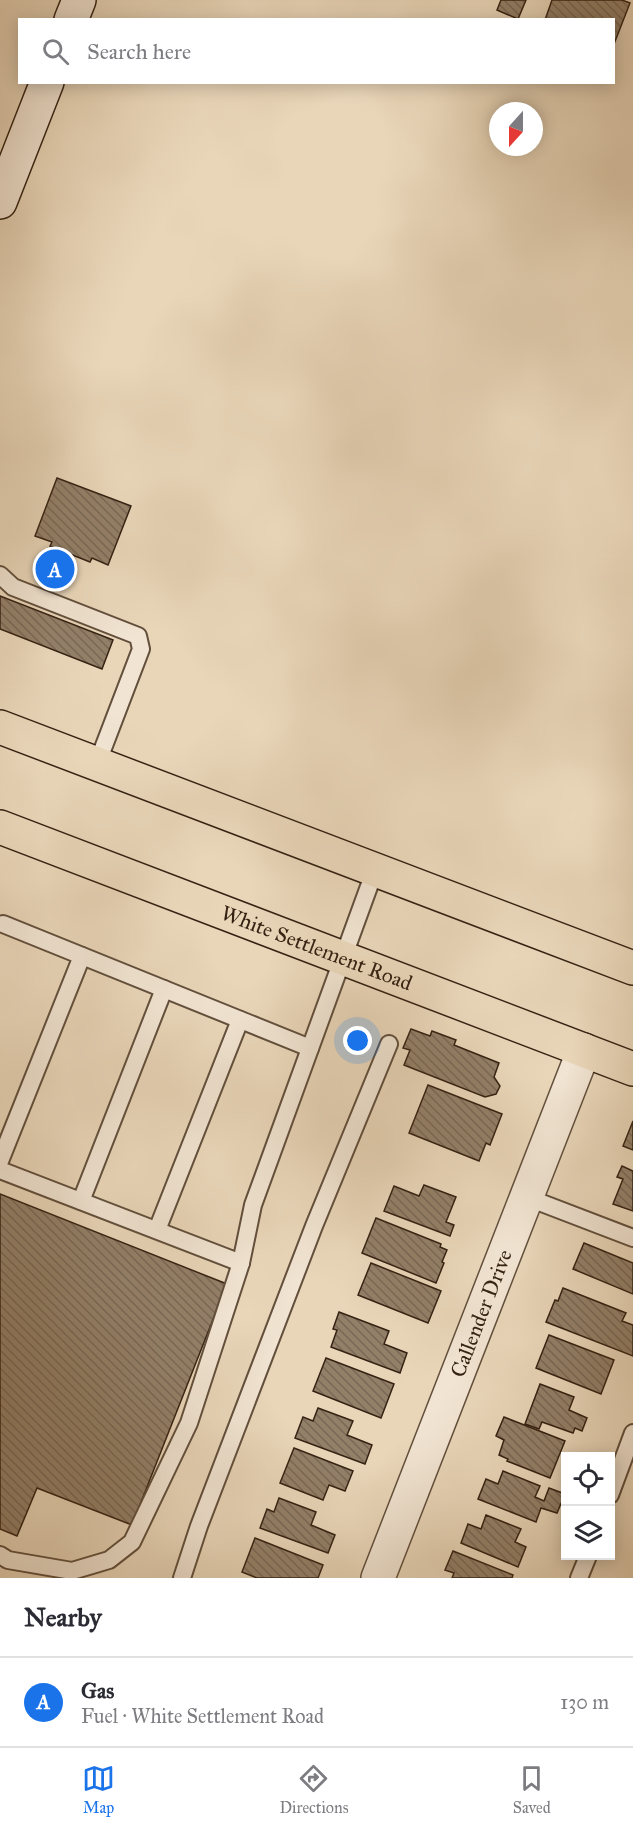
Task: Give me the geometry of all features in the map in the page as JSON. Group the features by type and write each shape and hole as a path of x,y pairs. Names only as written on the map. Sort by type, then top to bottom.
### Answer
{"main road":[{"path":"0,727 633,968"},
{"name":"White Settlement Road","path":"0,827 633,1069"}],"street":[{"path":"72,18 79,0"},
{"path":"0,202 45,84"},
{"name":"Callender Drive","path":"378,1578 584,1050"}],"lane":[{"path":"0,575 13,587 138,636 141,649 97,764"},
{"path":"0,1555 8,1560 72,1571 109,1560 132,1542 189,1423 240,1263 253,1205 375,870"},
{"path":"1,926 82,956 310,1048"},
{"path":"0,1161 82,956"},
{"path":"81,1201 164,989"},
{"path":"157,1230 240,1020"},
{"path":"182,1578 199,1526 314,1226 389,1044"},
{"path":"0,1170 240,1263"},
{"path":"526,1197 633,1238"},
{"path":"615,1482 633,1433"},
{"path":"579,1578 586,1560"}],"building":[{"path":"501,0 526,0 518,18 497,10"},
{"path":"552,0 622,0 630,3 615,41 615,18 546,18"},
{"path":"57,478 131,506 108,565 92,558 90,562 50,546 52,542 35,536"},
{"path":"0,596 113,640 102,669 0,629"},
{"path":"411,1029 430,1036 432,1031 456,1040 454,1045 499,1063 494,1077 500,1086 496,1094 485,1097 404,1065 410,1050 403,1048"},
{"path":"428,1085 502,1114 490,1145 486,1143 479,1161 409,1133"},
{"path":"633,1121 633,1150 623,1146"},
{"path":"622,1166 633,1171 633,1211 613,1204 623,1179 617,1177"},
{"path":"424,1185 456,1197 446,1222 454,1225 450,1236 384,1211 394,1186 419,1196"},
{"path":"0,1194 227,1284 132,1525 37,1488 17,1536 0,1529"},
{"path":"376,1218 441,1244 440,1247 447,1250 436,1283 362,1253"},
{"path":"584,1243 633,1263 633,1294 573,1269"},
{"path":"371,1263 441,1291 428,1323 358,1295"},
{"path":"563,1288 626,1313 622,1321 633,1325 633,1356 546,1322"},
{"path":"339,1312 389,1331 384,1344 407,1353 400,1373 331,1347 337,1330 333,1329"},
{"path":"549,1335 614,1360 601,1394 536,1368"},
{"path":"326,1358 394,1384 381,1418 313,1391"},
{"path":"540,1384 574,1397 569,1410 587,1418 582,1431 575,1428 573,1433 542,1422 539,1429 525,1424"},
{"path":"318,1408 353,1421 347,1435 372,1445 365,1464 295,1438 303,1417 313,1421"},
{"path":"504,1417 565,1441 550,1478 507,1461 508,1459 499,1455 504,1440 496,1436"},
{"path":"294,1448 353,1471 345,1491 329,1485 323,1500 280,1483"},
{"path":"503,1471 540,1486 535,1497 544,1501 549,1488 561,1492 561,1504 557,1513 541,1508 536,1522 478,1499 486,1479 498,1484"},
{"path":"279,1498 316,1512 311,1525 335,1535 328,1553 260,1528 267,1509 274,1512"},
{"path":"486,1515 521,1529 515,1542 526,1547 518,1567 461,1543 468,1524 481,1529"},
{"path":"255,1538 323,1565 318,1578 257,1578 242,1572"},
{"path":"453,1551 513,1575 512,1578 452,1578 454,1573 445,1570"}],"place":[{"name":"Gas","path":"55,569"}]}
